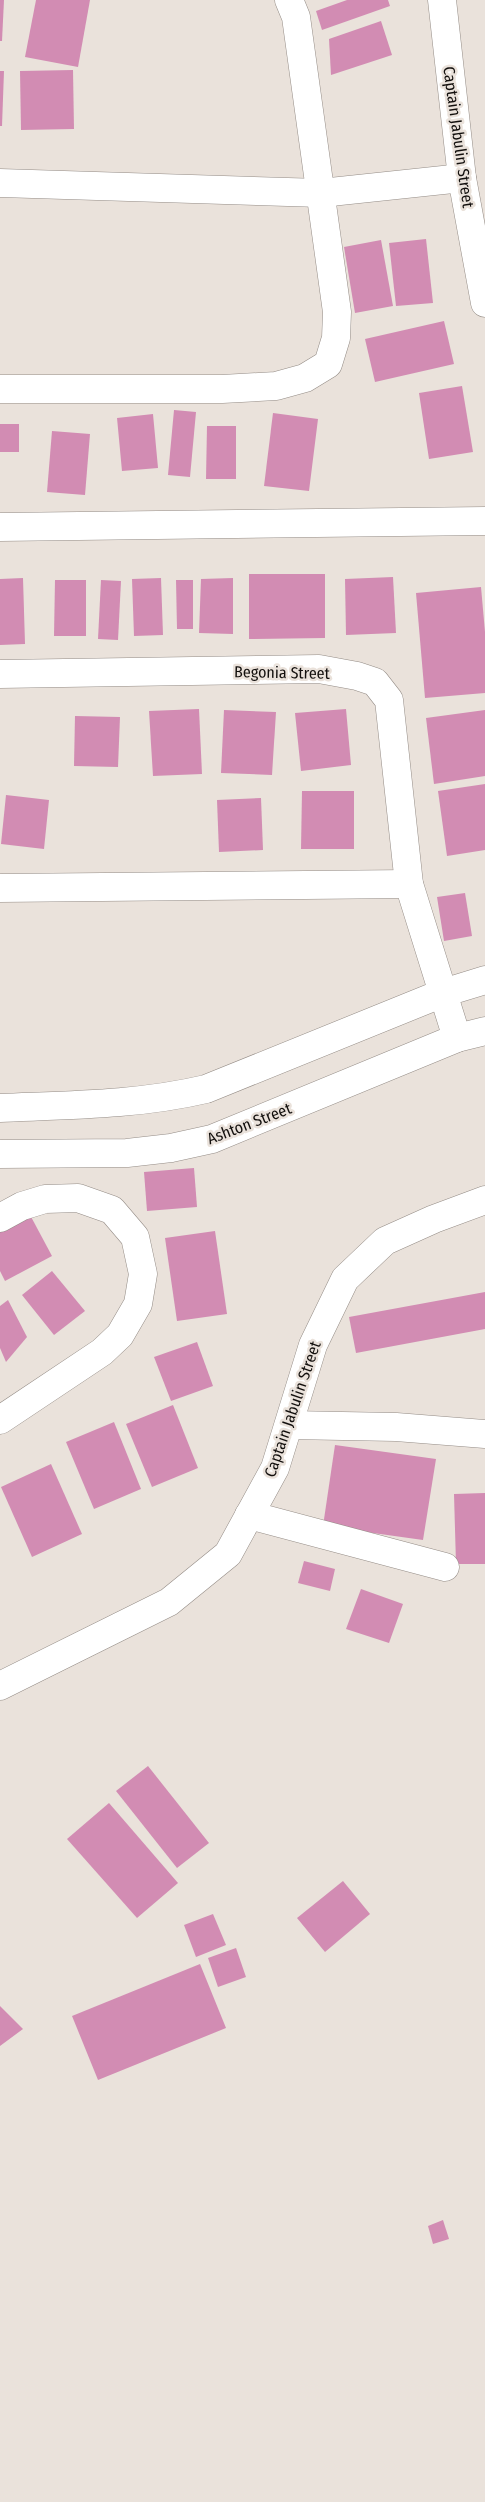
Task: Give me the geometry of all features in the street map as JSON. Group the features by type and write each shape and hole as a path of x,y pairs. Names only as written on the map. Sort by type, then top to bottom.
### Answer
{"street":[{"path":"0,389 222,390 276,386 305,378 328,364 336,338 337,312 296,17 289,0"},
{"name":"Captain Jabulin Street","path":"442,0 462,178 485,303"},
{"path":"0,184 321,193 462,178"},
{"path":"0,527 485,521"},
{"name":"Begonia Street","path":"0,674 320,670 358,676 375,682 388,700 409,884 457,1038"},
{"path":"0,888 409,884"},
{"path":"0,1108 116,1104 166,1098 206,1088 443,994 485,980"},
{"name":"Ashton Street","path":"0,1154 127,1153 171,1148 212,1140 457,1038 485,1031"},
{"path":"0,1218 22,1206 45,1199 78,1198 112,1210 135,1237 143,1274 138,1304 120,1335 102,1352 0,1420"},
{"name":"Captain Jabulin Street","path":"0,1686 169,1602 228,1554 275,1468 313,1345 345,1279 385,1241 434,1219 485,1200"},
{"path":"288,1424 396,1427 485,1434"},
{"path":"249,1515 445,1567"}],"building":[{"path":"0,0 4,0 2,41 0,41"},
{"path":"36,0 90,0 78,67 25,57"},
{"path":"347,0 388,0 390,6 322,30 316,11"},
{"path":"381,21 392,55 331,75 329,39"},
{"path":"73,70 74,129 21,130 20,71"},
{"path":"0,71 4,71 2,126 0,126"},
{"path":"426,239 433,303 396,306 389,243"},
{"path":"381,240 393,306 355,313 344,247"},
{"path":"444,321 454,364 375,382 365,339"},
{"path":"462,386 473,452 429,459 419,393"},
{"path":"174,410 196,412 190,477 168,475"},
{"path":"273,413 318,419 309,491 264,486"},
{"path":"153,414 158,468 122,471 117,418"},
{"path":"0,424 19,424 19,452 0,452"},
{"path":"207,426 236,426 236,479 206,479"},
{"path":"52,431 90,434 85,495 47,492"},
{"path":"249,574 325,574 325,638 249,639"},
{"path":"393,577 396,633 346,635 345,579"},
{"path":"23,578 25,644 0,645 0,579"},
{"path":"161,578 163,635 134,636 132,579"},
{"path":"233,578 233,634 199,633 201,579"},
{"path":"55,580 86,580 86,636 54,636"},
{"path":"101,580 121,581 118,640 98,639"},
{"path":"176,580 193,580 193,629 177,629"},
{"path":"481,587 485,632 485,693 425,698 416,593"},
{"path":"199,709 202,774 153,776 149,711"},
{"path":"346,709 351,765 301,771 295,713"},
{"path":"224,710 276,712 272,775 221,773"},
{"path":"485,710 485,776 434,784 426,718"},
{"path":"75,716 120,717 118,767 74,766"},
{"path":"485,784 485,850 447,856 438,791"},
{"path":"302,791 354,791 354,849 301,849"},
{"path":"6,795 49,800 44,849 1,844"},
{"path":"261,798 263,850 219,852 217,800"},
{"path":"465,893 472,936 444,941 437,897"},
{"path":"194,1168 197,1207 147,1211 144,1172"},
{"path":"29,1213 52,1256 5,1281 0,1271 0,1228"},
{"path":"215,1231 227,1314 177,1321 165,1238"},
{"path":"52,1271 85,1311 54,1335 22,1295"},
{"path":"485,1292 485,1329 356,1353 349,1317"},
{"path":"8,1300 27,1337 6,1362 0,1348 0,1306"},
{"path":"197,1342 213,1386 171,1401 154,1357"},
{"path":"173,1405 198,1468 152,1487 126,1424"},
{"path":"114,1422 141,1489 94,1509 66,1442"},
{"path":"335,1445 436,1459 423,1540 323,1526"},
{"path":"51,1464 82,1534 32,1557 1,1487"},
{"path":"485,1493 485,1564 456,1564 454,1494"},
{"path":"304,1561 335,1569 330,1591 298,1583"},
{"path":"361,1589 403,1604 389,1643 346,1629"},
{"path":"148,1766 209,1843 177,1868 116,1791"},
{"path":"109,1803 178,1883 137,1918 67,1839"},
{"path":"343,1881 370,1914 325,1952 297,1918"},
{"path":"213,1914 226,1945 196,1957 184,1925"},
{"path":"236,1948 246,1977 218,1987 208,1958"},
{"path":"200,1964 226,2028 98,2080 72,2016"},
{"path":"0,2006 23,2029 0,2046"},
{"path":"443,2220 449,2239 433,2244 428,2226"}]}
